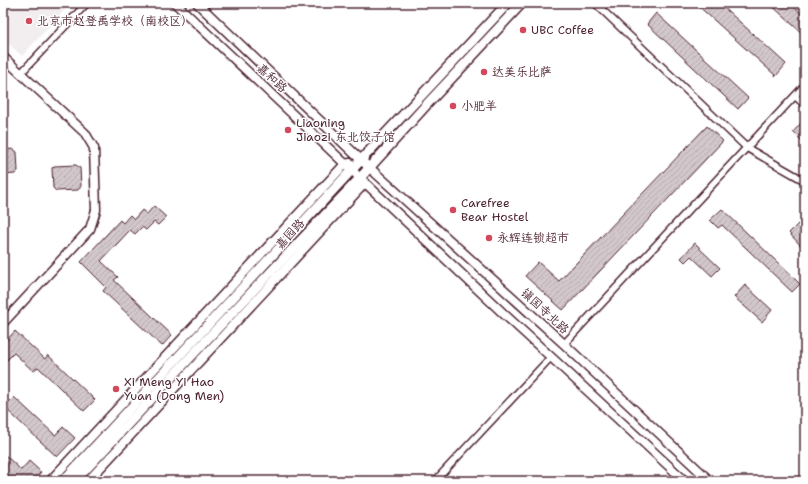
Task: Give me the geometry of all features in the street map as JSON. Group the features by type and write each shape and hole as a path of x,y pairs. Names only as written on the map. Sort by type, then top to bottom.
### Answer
{"main road":[{"path":"361,160 508,3"},
{"name":"嘉园路","path":"75,481 218,328 362,181 369,167 522,3"},
{"name":"嘉园路","path":"63,481 348,167 361,160"}],"street":[{"path":"21,74 87,3"},
{"name":"嘉和路","path":"175,3 348,167"},
{"name":"嘉和路","path":"197,3 361,160"},
{"path":"595,3 747,148 805,181"},
{"path":"3,57 85,133 94,148 96,210 90,229 3,322"},
{"path":"564,344 805,85"},
{"path":"795,96 805,105"},
{"name":"镇国寺北路","path":"361,160 564,344 710,481"},
{"path":"50,481 348,167 505,315 685,481"},
{"path":"90,480 362,181"},
{"path":"435,481 551,356"}],"shaded area":[{"name":"北京市赵登禹学校（南校区）","path":"3,3 71,3 22,56 3,39"}],"building":[{"path":"695,3 719,3 786,64 776,76"},
{"path":"769,3 790,3 805,17 805,36"},
{"path":"656,13 748,98 738,109 647,24"},
{"path":"802,122 805,124 805,144 793,132"},
{"path":"707,126 723,141 563,310 525,276 538,262 559,281"},
{"path":"13,149 17,152 18,171 15,174 3,175 3,150"},
{"path":"76,165 80,168 81,186 78,190 56,191 53,188 52,168 54,166"},
{"path":"154,206 166,217 158,225 154,222 146,230 142,227 135,234 130,230 101,261 118,277 114,280 172,335 162,346 103,291 106,287 81,262 120,220 123,223 130,215 134,219 142,210 147,214"},
{"path":"722,209 800,284 792,292 722,225 718,228 710,220"},
{"path":"805,217 805,244 802,247 789,233"},
{"path":"695,243 720,268 712,276 691,256 685,262 681,258"},
{"path":"745,285 772,310 762,322 734,297"},
{"path":"15,331 45,359 48,355 95,400 84,411 38,367 33,371 14,353 3,364 3,344"},
{"path":"14,397 55,435 63,427 75,438 57,457 4,407"},
{"path":"3,453 21,470 29,461 41,472 33,481 13,481 3,472"}],"place":[{"name":"北京市赵登禹学校（南校区）","path":"29,21"},
{"name":"UBC Coffee","path":"523,30"},
{"name":"达美乐比萨","path":"484,72"},
{"name":"小肥羊","path":"453,106"},
{"name":"Liaoning Jiaozi 东北饺子馆","path":"288,130"},
{"name":"Carefree Bear Hostel","path":"453,210"},
{"name":"永辉连锁超市","path":"489,238"},
{"name":"Xi Meng Yi Hao Yuan (Dong Men)","path":"116,389"}]}
